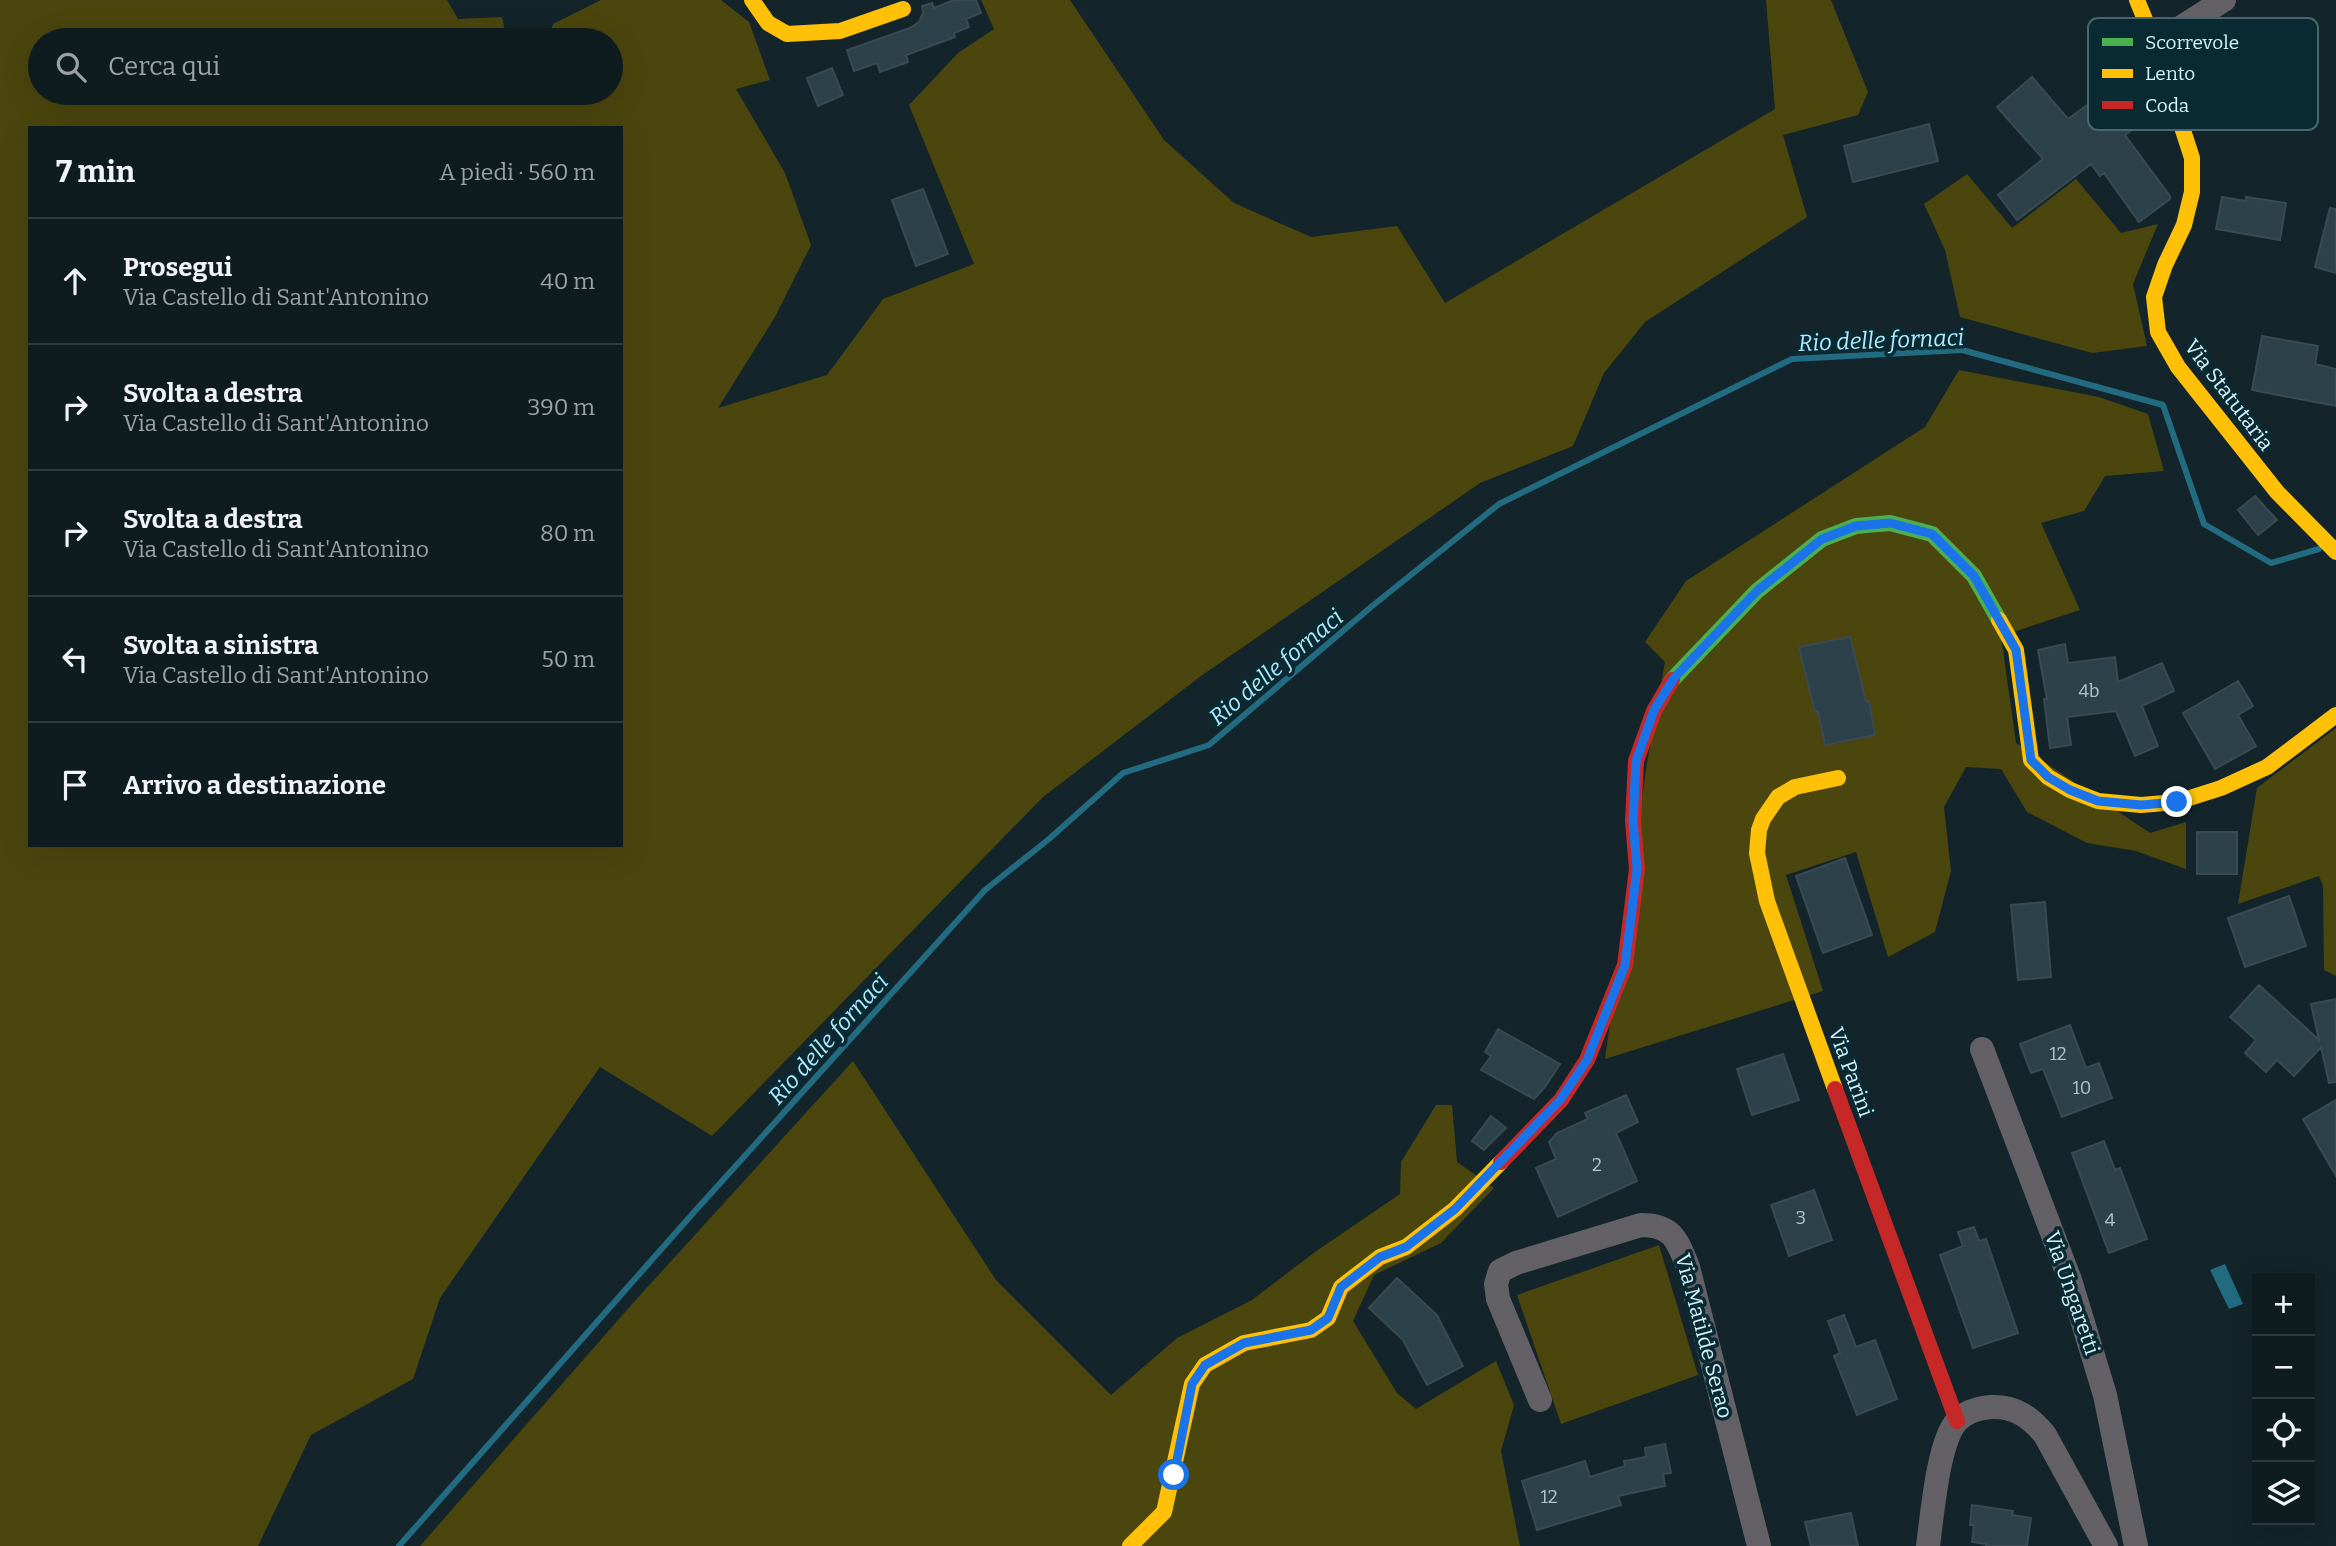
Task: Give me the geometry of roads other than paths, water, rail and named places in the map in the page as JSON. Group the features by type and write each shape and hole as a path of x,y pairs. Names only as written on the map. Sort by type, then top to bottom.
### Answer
{"street":[{"path":"752,0 768,23 788,34 840,31 903,9"},
{"name":"Via Statutaria","path":"2137,0 2144,18"},
{"path":"2196,18 2224,0"},
{"name":"Via Statutaria","path":"2183,130 2192,159 2192,192 2184,225 2165,265 2154,297 2158,332 2178,367 2277,492 2336,552"},
{"path":"1130,1546 1164,1512 1192,1384 1205,1365 1244,1343 1311,1330 1328,1318 1341,1287 1380,1257 1406,1247 1455,1209 1560,1100 1587,1060 1625,965 1637,869 1633,821 1636,761 1654,710 1674,678 1757,591 1822,539 1856,526 1890,523 1932,534 1974,576 2016,650 2031,760 2048,777 2070,790 2098,801 2141,805 2177,802 2221,788 2267,766 2336,715"},
{"name":"Via Parini","path":"1838,778 1788,789 1774,801 1757,832 1758,869 1767,901 1900,1270 1957,1421"},
{"name":"Via Ungaretti","path":"1982,1049 2070,1280 2105,1395 2136,1546"},
{"name":"Via Matilde Serao","path":"1540,1400 1498,1299 1496,1284 1500,1271 1516,1263 1641,1225 1656,1225 1669,1231 1678,1243 1688,1267 1759,1546"},
{"path":"1928,1546 1947,1437 1957,1421 1969,1412 2001,1407 2020,1411 2045,1435 2106,1546"}],"water":[{"path":"2225,1264 2243,1304 2229,1309 2210,1270"}],"waterway":[{"name":"Rio delle fornaci","path":"399,1546 695,1211 985,890 1049,839 1123,773 1209,745 1371,607 1499,504 1792,359 1962,350 2163,405 2204,524 2271,563 2319,549"}]}
